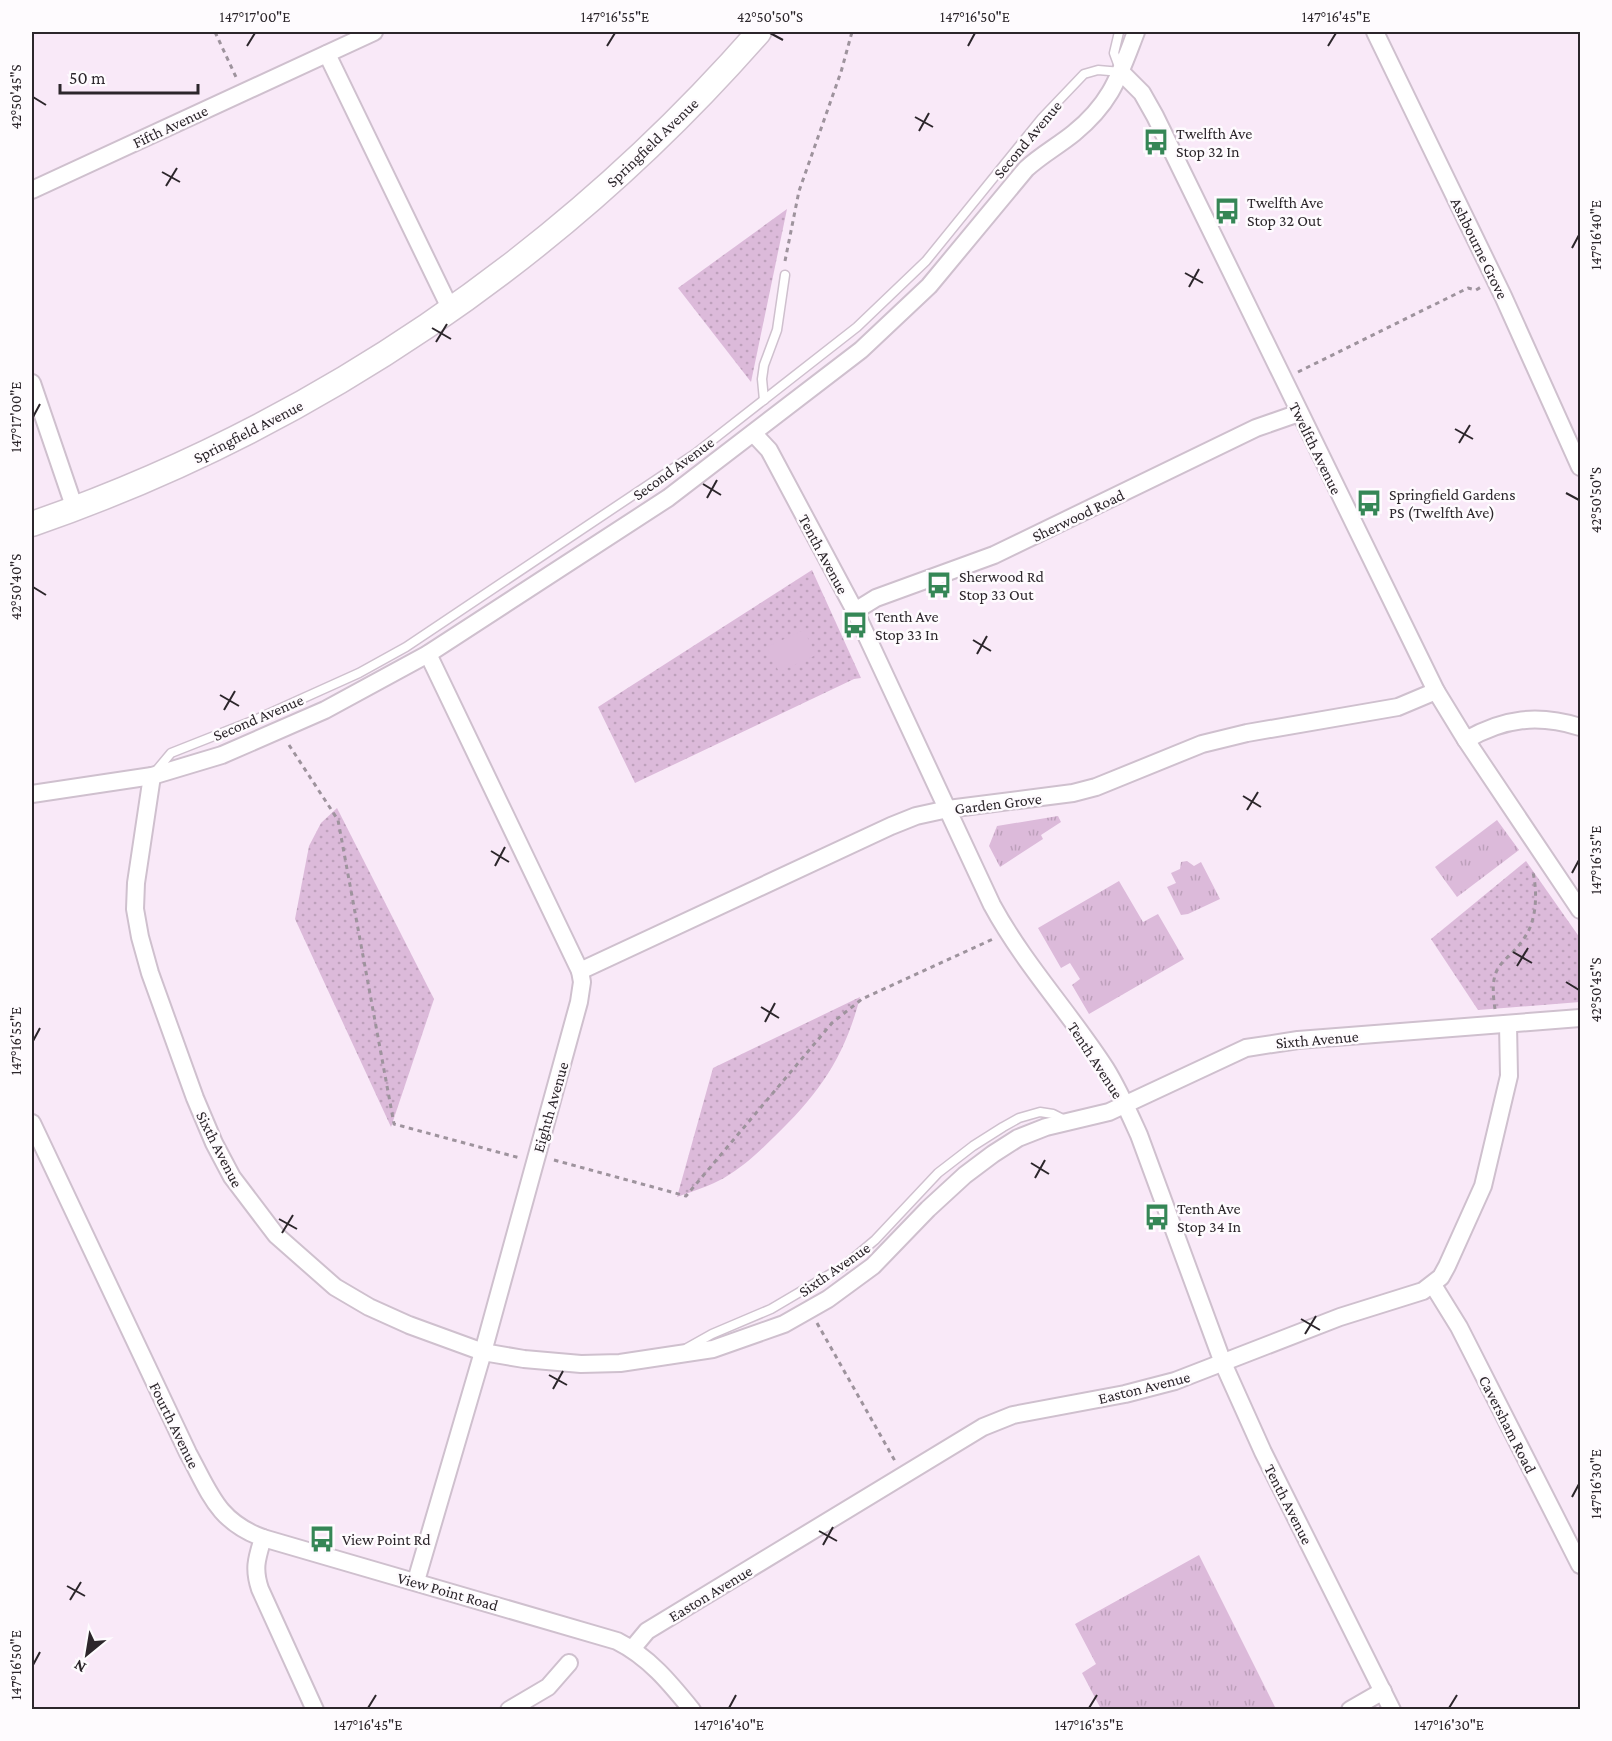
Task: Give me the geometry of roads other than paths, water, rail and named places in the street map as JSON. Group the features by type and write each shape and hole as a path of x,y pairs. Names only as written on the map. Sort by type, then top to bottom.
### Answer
{"street":[{"name":"Fifth Avenue","path":"32,190 374,32"},
{"name":"Springfield Avenue","path":"32,524 75,509 183,464 242,436 356,372 451,310 546,238 594,197 691,105 759,32"},
{"name":"Second Avenue","path":"32,794 152,776 222,755 279,731 372,686 428,654 668,498 861,350 915,301 936,279 1026,169 1099,110 1121,72 1136,32"},
{"name":"Ashbourne Grove","path":"1375,32 1496,280 1581,467"},
{"path":"327,54 451,310"},
{"name":"Twelfth Avenue","path":"1121,72 1142,93 1155,116 1436,691 1466,740 1581,910"},
{"path":"32,383 75,509"},
{"name":"Sherwood Road","path":"855,611 876,598 986,559 1256,428 1299,413"},
{"name":"Tenth Avenue","path":"754,434 769,450 855,611 992,905 1007,932 1106,1069 1126,1105 1223,1364 1263,1452 1392,1710"},
{"name":"Eighth Avenue","path":"416,1581 483,1352 579,1002 582,982 580,971 428,654"},
{"name":"Garden Grove","path":"580,971 916,816 948,808 1073,793 1096,787 1202,744 1247,733 1398,706 1436,691"},
{"path":"1466,740 1486,728 1524,719 1546,719 1581,727"},
{"name":"Sixth Avenue","path":"152,776 136,884 135,909 140,938 157,993 195,1098 231,1177 276,1235 335,1287 369,1307 409,1325 483,1352 525,1359 581,1364 620,1363 713,1349 751,1338 810,1311 843,1289 873,1266 928,1209 965,1176 1018,1138 1046,1127 1109,1113 1246,1048 1298,1040 1581,1018"},
{"path":"1433,1285 1447,1266 1483,1186 1509,1076 1502,1025"},
{"name":"Fourth Avenue","path":"32,1123 188,1453 215,1502 230,1521 239,1528 263,1538"},
{"name":"Easton Avenue","path":"632,1649 647,1630 983,1427 1000,1419 1125,1394 1175,1381 1340,1317 1423,1291 1433,1285"},
{"name":"Caversham Road","path":"1433,1285 1459,1327 1581,1565"},
{"path":"263,1538 255,1575 315,1710"},
{"name":"View Point Road","path":"263,1538 601,1636 632,1649 662,1673 692,1710"},
{"path":"509,1710 548,1687 569,1663"},
{"path":"1350,1710 1383,1691"}],"lane":[{"path":"1119,32 1114,53 1121,72"},
{"name":"Second Avenue","path":"152,776 171,753 267,715 359,673 406,647 696,453 857,327 901,287 933,253 1042,118 1084,74 1098,69 1121,72"},
{"path":"764,400 762,379 764,365 779,322 785,275"},
{"name":"Sixth Avenue","path":"671,1357 712,1334 771,1309 844,1266 875,1240 938,1173 973,1146 1003,1127 1030,1114 1040,1112 1053,1114 1069,1122"}],"place":[{"name":"Twelfth Ave Stop 32 In","path":"1156,142"},
{"name":"Twelfth Ave Stop 32 Out","path":"1227,211"},
{"name":"Springfield Gardens PS (Twelfth Ave)","path":"1369,503"},
{"name":"Sherwood Rd Stop 33 Out","path":"939,585"},
{"name":"Tenth Ave Stop 33 In","path":"855,625"},
{"name":"Tenth Ave Stop 34 In","path":"1157,1217"},
{"name":"View Point Rd","path":"322,1539"}]}
